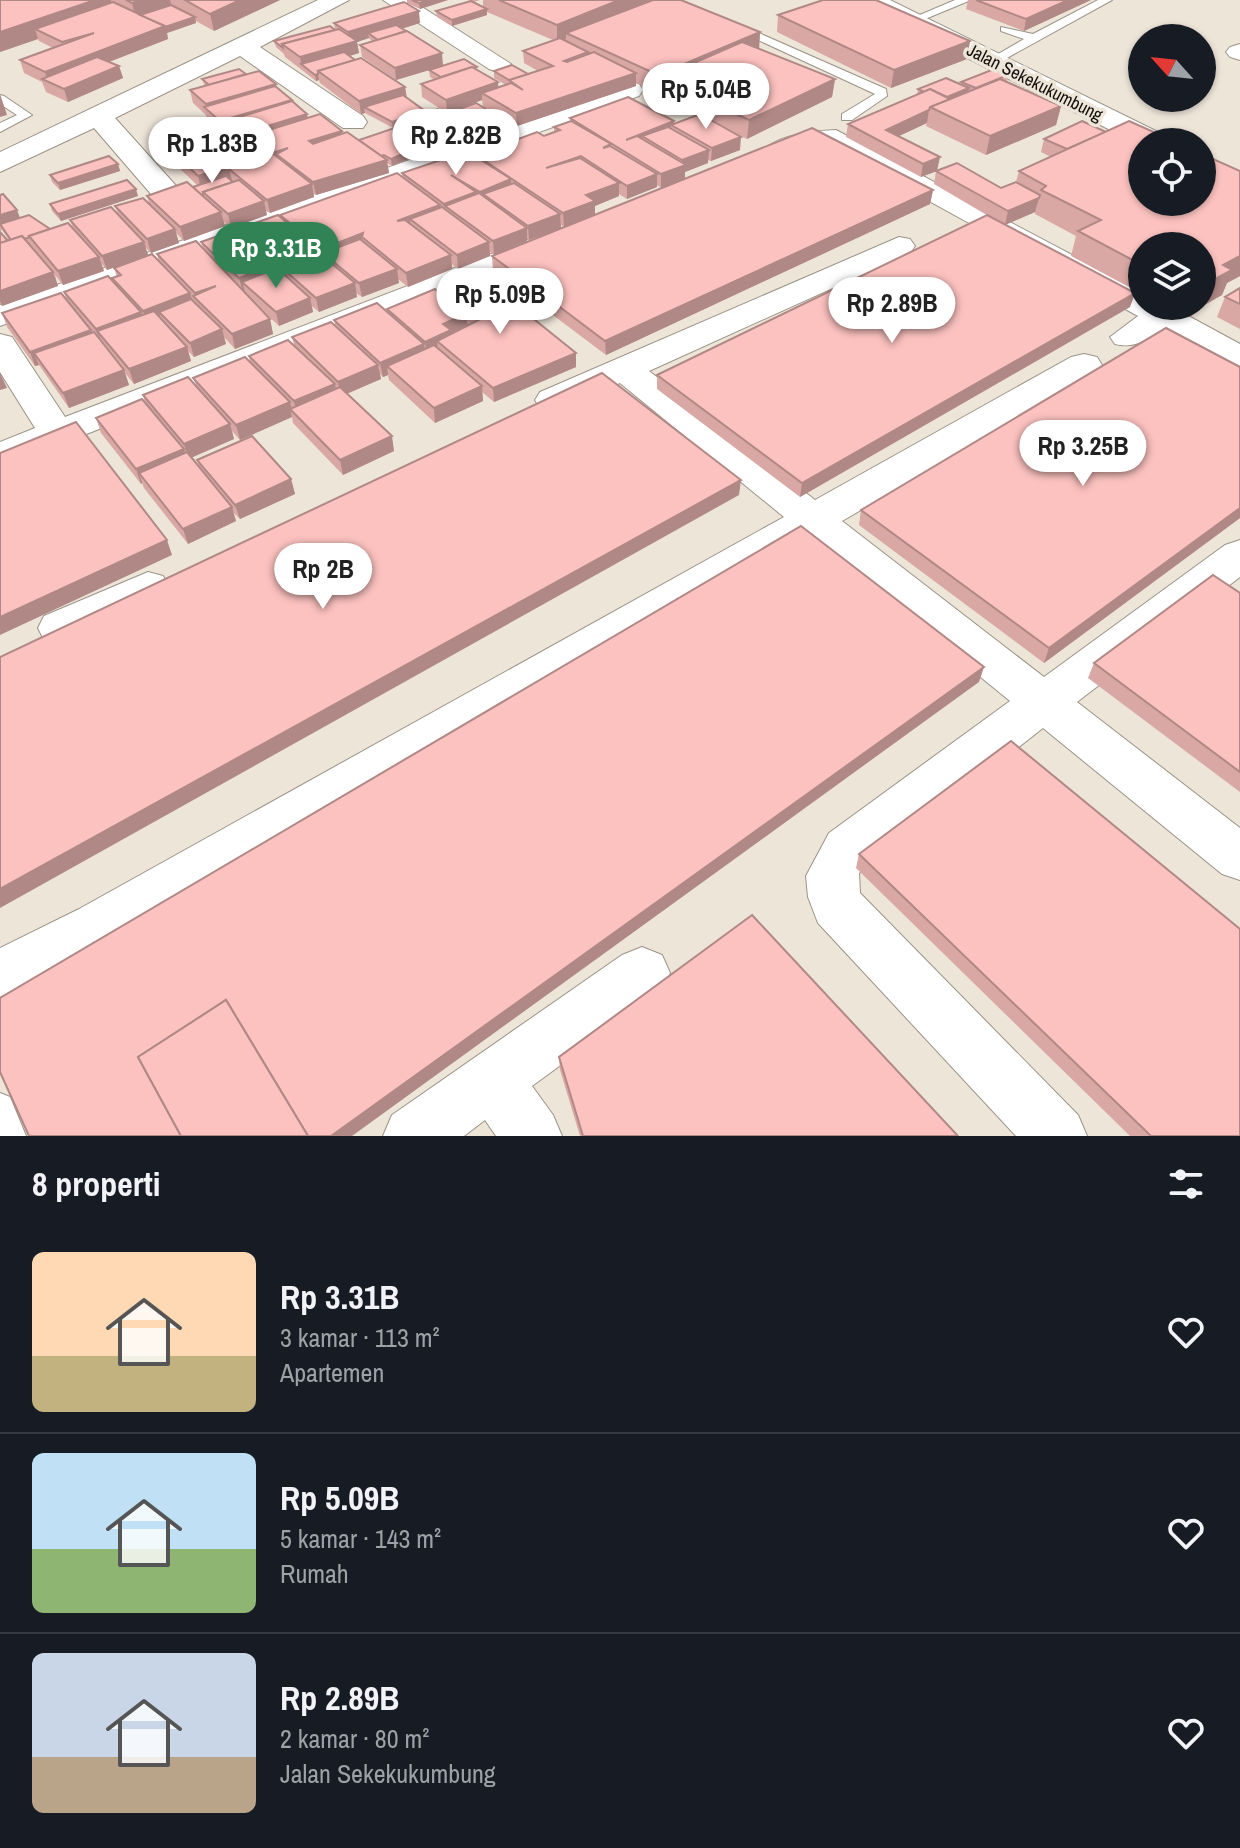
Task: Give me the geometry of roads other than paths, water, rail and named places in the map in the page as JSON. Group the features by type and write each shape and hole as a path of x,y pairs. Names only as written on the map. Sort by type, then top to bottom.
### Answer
{"street":[{"path":"0,163 337,0"},
{"path":"395,0 498,64"},
{"name":"Jalan Sekekukumbung","path":"871,0 1128,128"},
{"path":"243,47 353,122"},
{"path":"0,316 630,90"},
{"path":"99,117 168,195"},
{"path":"746,164 814,139 836,138 1128,297"},
{"path":"0,456 569,233"},
{"path":"524,414 899,246"},
{"path":"1127,337 1141,320"},
{"path":"1170,320 1240,358"},
{"path":"0,344 56,432"},
{"path":"0,976 98,926 1084,365"},
{"path":"623,368 1240,858"},
{"path":"1057,1136 837,906 830,886 832,867 847,849 1240,555"},
{"path":"60,628 182,572"},
{"path":"413,1136 642,973"},
{"path":"491,1078 532,1136"}],"lane":[{"path":"914,20 965,0"},
{"path":"992,61 1106,0"},
{"path":"720,19 882,92 881,96 847,117"},
{"path":"1005,29 1035,39"},
{"path":"0,99 26,115 0,128"},
{"path":"0,1107 12,1136"}]}
